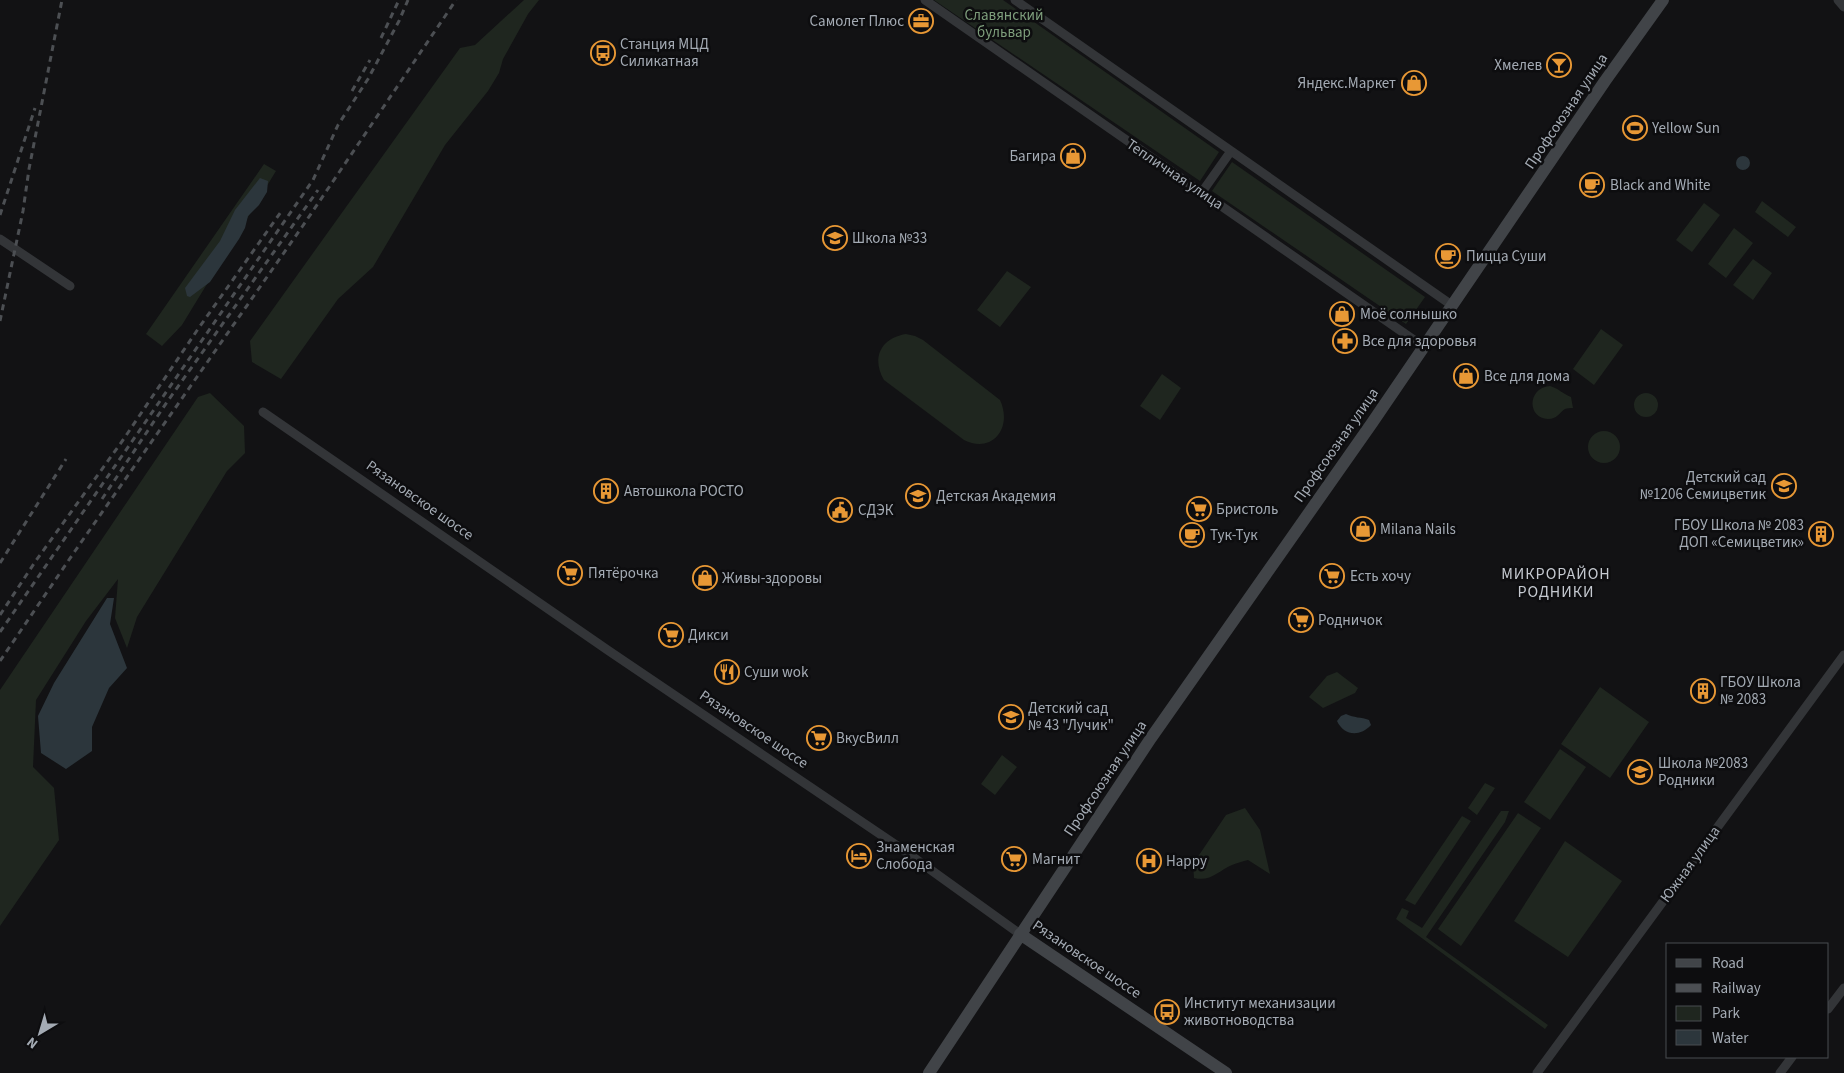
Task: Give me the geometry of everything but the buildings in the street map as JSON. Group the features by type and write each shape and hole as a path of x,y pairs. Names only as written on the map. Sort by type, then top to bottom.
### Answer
{"main road":[{"name":"Профсоюзная улица","path":"929,1073 1151,738 1453,306 1605,81 1663,0"},
{"name":"Рязановское шоссе","path":"1020,934 1226,1073"}],"street":[{"name":"Тепличная улица","path":"925,0 1424,347"},
{"path":"1014,0 1453,306"},
{"path":"1838,0 1844,8"},
{"path":"1202,192 1230,151"},
{"path":"0,239 70,286"},
{"name":"Рязановское шоссе","path":"264,412 609,651 899,847 1020,934"},
{"name":"Южная улица","path":"1536,1073 1844,655"},
{"path":"1829,1008 1844,988"},
{"path":"1780,1073 1791,1058"}],"green space":[{"path":"524,0 539,0 528,14 488,91 445,145 373,267 338,299 281,379 252,362 250,341 460,48 475,45"},
{"name":"Славянский бульвар","path":"934,0 1003,0 1219,152 1200,181"},
{"path":"1232,162 1425,297 1406,324 1212,191"},
{"path":"264,164 276,171 182,325 162,346 146,334"},
{"path":"1762,201 1796,227 1788,237 1755,212"},
{"path":"1704,203 1720,215 1692,252 1676,240"},
{"path":"1734,228 1753,243 1726,278 1708,264"},
{"path":"1753,259 1772,273 1753,300 1733,285"},
{"path":"1007,271 1031,287 1000,327 977,310"},
{"path":"1601,329 1623,345 1594,385 1573,369"},
{"path":"906,334 923,340 1000,400 1004,420 1002,429 997,436 983,444 964,440 884,380 878,364 881,350 890,340"},
{"path":"1162,374 1181,388 1160,420 1140,406"},
{"path":"1550,386 1571,397 1573,408 1565,409 1556,417 1548,419 1536,414 1532,403 1537,392 1542,388"},
{"path":"210,393 244,426 245,453 227,471 137,617 127,648 115,618 118,579 86,621 36,700 33,767 54,788 59,840 0,926 0,690 198,397"},
{"path":"1646,393 1654,397 1658,405 1654,413 1646,417 1638,413 1634,405 1638,397"},
{"path":"1604,431 1615,436 1620,447 1615,458 1604,463 1593,458 1588,447 1593,436"},
{"path":"1337,672 1358,688 1355,693 1323,708 1309,697 1327,676"},
{"path":"1600,687 1649,722 1610,778 1561,744"},
{"path":"1560,749 1586,767 1550,820 1524,802"},
{"path":"1002,755 1017,767 995,795 981,784"},
{"path":"1485,783 1495,788 1477,815 1468,808"},
{"path":"1245,808 1260,830 1270,874 1248,860 1232,865 1210,877 1194,878 1193,864 1226,815"},
{"path":"1501,811 1509,811 1505,822 1426,937 1548,1025 1545,1029 1396,919 1402,908 1409,911 1406,918 1422,928"},
{"path":"1518,813 1541,828 1461,946 1438,929"},
{"path":"1462,816 1471,821 1415,905 1405,900"},
{"path":"1565,841 1622,881 1568,957 1514,921"}],"water":[{"path":"1743,156 1748,158 1750,163 1748,168 1743,170 1738,168 1736,163 1738,158"},
{"path":"260,178 268,181 267,192 259,205 248,216 245,228 239,239 210,282 190,297 187,296 185,288 220,241 235,210"},
{"path":"107,598 114,598 110,624 127,668 109,688 92,727 92,751 66,769 41,753 38,716 54,683"},
{"path":"1346,714 1369,720 1371,725 1362,732 1348,732 1337,721"}],"railway":[{"path":"0,321 23,211 29,169 62,0"},
{"path":"381,38 399,0"},
{"path":"0,632 313,180 338,125 368,79 408,0"},
{"path":"0,661 302,227 456,0"},
{"path":"352,91 370,60"},
{"path":"0,215 35,108"},
{"path":"102,499 167,402 318,190"},
{"path":"0,615 35,562 123,440 198,329 283,209"},
{"path":"0,563 66,459"}],"place":[{"name":"Самолет Плюс","path":"921,21"},
{"name":"Станция МЦД Силикатная","path":"603,53"},
{"name":"Хмелев","path":"1559,65"},
{"name":"Яндекс.Маркет","path":"1414,83"},
{"name":"Yellow Sun","path":"1635,128"},
{"name":"Багира","path":"1073,156"},
{"name":"Black and White","path":"1592,185"},
{"name":"Школа №33","path":"835,238"},
{"name":"Пицца Суши","path":"1448,256"},
{"name":"Моё солнышко","path":"1342,314"},
{"name":"Все для здоровья","path":"1345,341"},
{"name":"Все для дома","path":"1466,376"},
{"name":"Детский сад №1206 Семицветик","path":"1784,486"},
{"name":"Автошкола РОСТО","path":"606,491"},
{"name":"Детская Академия","path":"918,496"},
{"name":"Бристоль","path":"1199,509"},
{"name":"СДЭК","path":"840,510"},
{"name":"Milana Nails","path":"1363,529"},
{"name":"ГБОУ Школа № 2083 ДОП «Семицветик»","path":"1821,534"},
{"name":"Тук-Тук","path":"1192,535"},
{"name":"Пятёрочка","path":"570,573"},
{"name":"Есть хочу","path":"1332,576"},
{"name":"Живы-здоровы","path":"705,578"},
{"name":"Родничок","path":"1301,620"},
{"name":"Дикси","path":"671,635"},
{"name":"Суши wok","path":"727,672"},
{"name":"ГБОУ Школа № 2083","path":"1703,691"},
{"name":"Детский сад № 43 \"Лучик\"","path":"1011,717"},
{"name":"ВкусВилл","path":"819,738"},
{"name":"Школа №2083 Родники","path":"1640,772"},
{"name":"Знаменская Слобода","path":"859,856"},
{"name":"Магнит","path":"1014,859"},
{"name":"Happy","path":"1149,861"},
{"name":"Институт механизации животноводства","path":"1167,1012"}],"district":[{"name":"МИКРОРАЙОН РОДНИКИ","path":"1556,582"}]}
